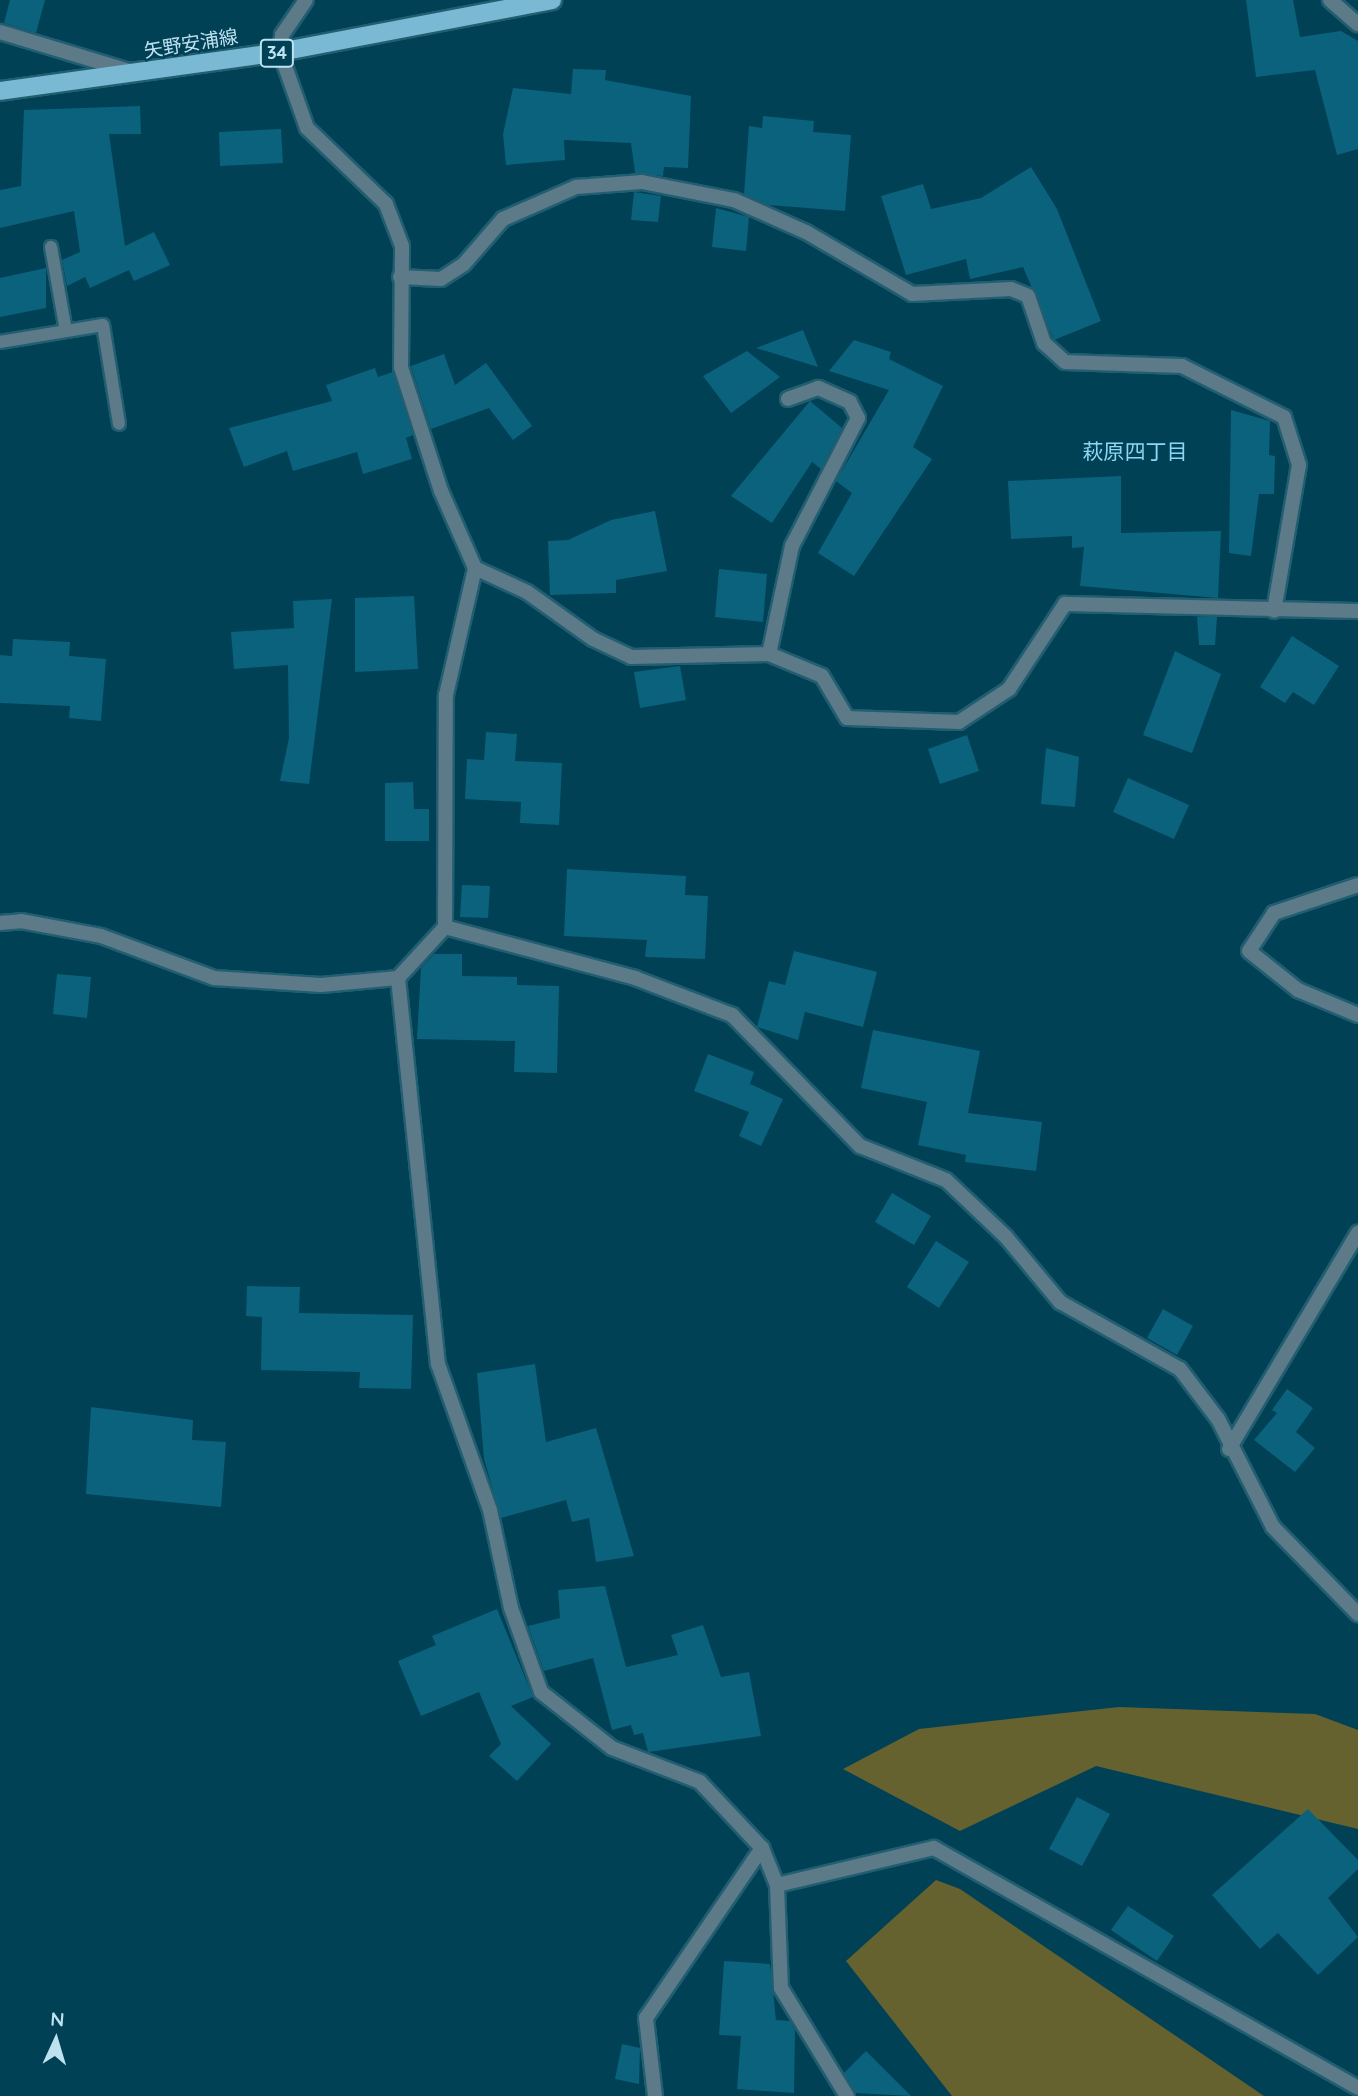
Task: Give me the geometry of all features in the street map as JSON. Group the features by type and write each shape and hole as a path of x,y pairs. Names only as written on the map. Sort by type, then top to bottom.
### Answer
{"main road":[{"name":"矢野安浦線","path":"0,91 280,52 552,0"}],"street":[{"path":"0,923 21,921 101,936 214,978 321,985 398,978 445,927 446,695 475,568 429,458 401,367 402,246 386,204 307,128 280,52 282,35 306,0"},
{"path":"1330,0 1358,24"},
{"path":"0,32 137,74"},
{"path":"400,277 442,279 464,264 503,219 576,187 642,182 734,200 806,232 912,294 1011,289 1028,296 1044,343 1065,362 1182,366 1284,417 1299,465 1274,611"},
{"path":"769,654 792,546 858,418 850,401 818,388 789,399"},
{"path":"475,568 527,592 593,639 631,657 769,654 822,676 847,718 958,722 1009,689 1066,604 1358,611"},
{"path":"1358,885 1274,913 1249,951 1298,990 1358,1015"},
{"path":"445,927 635,978 732,1016 860,1146 946,1180 1060,1303 1180,1369 1218,1419 1229,1449 1273,1527 1358,1614"},
{"path":"398,978 438,1364 490,1510 511,1608 541,1692 612,1748 700,1782 762,1847 777,1885 781,1988 846,2096"},
{"path":"1229,1449 1358,1233"},
{"path":"655,2096 646,2018 762,1847"},
{"path":"777,1885 934,1848 1358,2088"}],"lane":[{"path":"51,247 65,331"},
{"path":"0,342 103,325 118,424"}],"shaded area":[{"path":"1119,1707 1315,1714 1358,1730 1358,1829 1096,1766 960,1831 843,1769 919,1729"},
{"path":"936,1880 960,1889 1264,2096 952,2096 846,1961"}],"building":[{"path":"10,0 45,0 36,33 4,23"},
{"path":"1246,0 1293,0 1300,37 1341,31 1358,41 1358,149 1337,155 1315,70 1256,77"},
{"path":"573,69 606,70 605,80 691,96 688,168 664,167 663,176 635,173 631,143 564,140 565,160 506,165 503,134 513,88 571,94"},
{"path":"140,106 141,134 109,134 125,246 154,232 170,265 134,281 129,270 90,288 85,277 67,286 62,260 80,252 74,211 0,228 0,190 21,186 24,110"},
{"path":"763,116 814,121 813,132 851,135 845,211 769,205 744,194 749,126 762,128"},
{"path":"281,129 283,163 220,166 219,132"},
{"path":"1031,167 1057,209 1101,321 1054,340 1023,267 970,279 966,259 906,275 881,196 923,184 931,209 981,198"},
{"path":"634,192 661,196 658,222 631,220"},
{"path":"716,208 749,217 746,251 712,247"},
{"path":"46,268 46,308 0,317 0,278"},
{"path":"803,330 818,367 756,348"},
{"path":"854,340 891,352 889,359 943,386 913,447 932,459 854,576 818,553 852,493 836,481 889,390 829,371"},
{"path":"747,351 780,377 731,413 703,376"},
{"path":"444,354 455,385 486,363 532,426 513,440 489,408 431,429 411,366"},
{"path":"375,368 378,377 393,372 413,435 406,438 412,459 363,474 357,452 293,471 287,451 244,467 229,428 332,401 326,385"},
{"path":"810,401 842,428 821,469 812,462 772,523 731,496"},
{"path":"1231,410 1270,421 1269,455 1275,456 1274,494 1259,494 1251,556 1229,553"},
{"path":"1121,476 1121,533 1221,531 1218,598 1080,586 1084,547 1072,548 1072,536 1011,539 1008,481"},
{"path":"655,511 667,571 616,580 616,593 550,595 548,541 568,540 611,520"},
{"path":"719,569 767,574 763,622 715,617"},
{"path":"414,596 418,669 355,672 355,598"},
{"path":"332,599 309,784 280,781 289,738 288,665 234,669 231,632 294,628 293,601"},
{"path":"1197,617 1217,617 1215,645 1199,645"},
{"path":"1292,636 1339,666 1314,705 1293,692 1285,703 1260,687"},
{"path":"13,639 70,642 69,656 106,659 101,721 69,718 70,706 0,703 0,655 12,656"},
{"path":"1175,651 1221,674 1192,753 1143,735"},
{"path":"680,666 686,700 640,708 634,672"},
{"path":"486,732 517,734 515,761 562,763 559,825 520,823 521,802 465,799 467,759 484,760"},
{"path":"967,735 979,771 940,784 928,749"},
{"path":"1046,748 1079,757 1075,807 1041,804"},
{"path":"1128,778 1189,805 1174,839 1113,812"},
{"path":"413,782 414,809 429,809 429,841 385,841 385,783"},
{"path":"567,869 686,876 685,895 708,896 705,959 645,957 647,940 564,936"},
{"path":"462,885 490,886 488,918 460,917"},
{"path":"794,951 877,972 863,1027 805,1012 798,1040 757,1027 769,981 785,985"},
{"path":"434,954 462,954 462,976 517,977 517,985 559,986 557,1073 514,1072 515,1041 417,1039 421,968"},
{"path":"57,974 91,977 87,1018 53,1014"},
{"path":"873,1030 980,1051 968,1113 1042,1122 1036,1171 965,1162 966,1155 918,1145 927,1102 861,1088"},
{"path":"708,1054 754,1072 750,1084 783,1099 761,1146 739,1136 749,1112 694,1091"},
{"path":"892,1193 931,1216 914,1245 875,1222"},
{"path":"936,1241 969,1262 939,1308 907,1287"},
{"path":"247,1286 300,1287 299,1313 413,1315 411,1389 359,1388 360,1372 261,1370 262,1317 246,1316"},
{"path":"1163,1309 1193,1326 1177,1355 1147,1338"},
{"path":"535,1364 546,1442 596,1428 634,1556 596,1562 589,1518 572,1522 566,1500 501,1518 484,1459 477,1373"},
{"path":"1287,1389 1313,1408 1296,1432 1315,1448 1295,1472 1254,1440 1277,1413 1272,1410"},
{"path":"91,1407 193,1420 192,1440 226,1442 221,1507 86,1494"},
{"path":"605,1586 626,1667 678,1655 671,1635 703,1625 721,1677 749,1672 761,1736 648,1752 643,1733 634,1735 631,1725 612,1730 593,1658 544,1671 528,1626 560,1618 558,1590"},
{"path":"497,1609 533,1697 511,1706 551,1744 517,1781 489,1756 501,1744 479,1692 421,1716 398,1661 436,1645 432,1636"},
{"path":"1077,1797 1110,1814 1082,1866 1049,1849"},
{"path":"1308,1809 1358,1860 1358,1869 1328,1898 1358,1937 1318,1975 1278,1933 1260,1949 1212,1895"},
{"path":"1128,1906 1174,1936 1157,1961 1111,1930"},
{"path":"724,1961 770,1964 776,2020 790,2021 795,2030 794,2093 737,2089 741,2036 719,2035"},
{"path":"622,2044 640,2048 639,2084 615,2079"},
{"path":"866,2051 911,2096 856,2093 844,2073"}],"district":[{"name":"萩原四丁目","path":"1135,451"}]}
